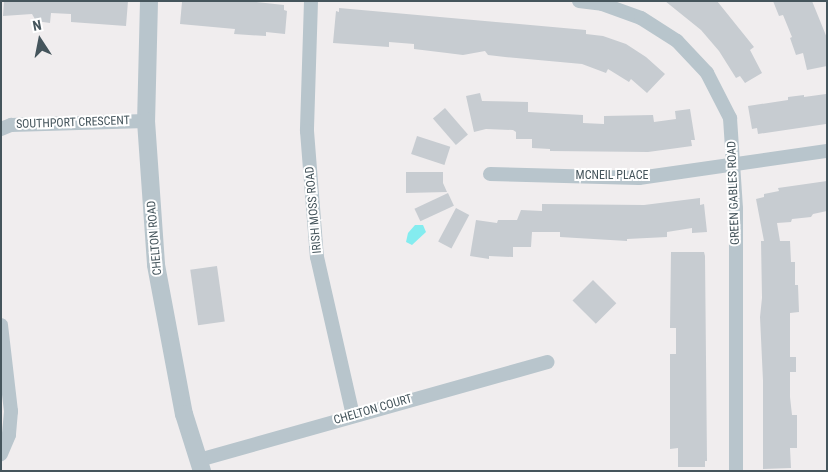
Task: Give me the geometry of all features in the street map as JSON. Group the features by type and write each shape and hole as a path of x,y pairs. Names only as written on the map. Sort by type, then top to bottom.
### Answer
{"street":[{"name":"CHELTON ROAD","path":"149,1 146,121 156,265 184,414 201,466"},
{"name":"IRISH MOSS ROAD","path":"311,1 306,131 317,257 353,415"},
{"name":"GREEN GABLES ROAD","path":"579,1 602,4 641,18 677,41 707,73 730,118 736,208 736,471"},
{"name":"SOUTHPORT CRESCENT","path":"1,129 11,125 146,121"},
{"name":"MCNEIL PLACE","path":"490,174 639,178 827,151"},
{"path":"1,325 11,411 9,435 1,454"},
{"name":"CHELTON COURT","path":"201,466 353,415 548,362"}],"water":[{"path":"415,225 423,225 426,232 412,245 406,242 408,233"}],"building":[{"path":"4,1 128,1 126,26 71,22 71,14 51,13 50,23 36,21 32,14 3,16"},
{"path":"247,1 284,5 284,10 287,11 285,34 266,32 266,36 234,34 235,29 180,24 182,2"},
{"path":"665,1 717,1 754,47 750,50 762,73 745,83 740,76 736,78 719,51 701,30"},
{"path":"773,1 812,1 827,38 827,66 807,70 803,53 796,55 790,38 792,37 783,15 779,16"},
{"path":"339,8 586,30 586,34 603,36 626,44 646,57 665,74 647,93 631,79 629,82 608,69 606,73 582,64 488,55 485,51 463,55 414,49 414,44 389,42 389,47 333,43 336,11 339,12"},
{"path":"480,93 482,101 528,102 528,112 583,115 583,123 604,124 604,116 653,115 654,122 676,119 675,111 690,109 695,140 691,140 692,146 648,152 550,151 550,149 532,148 532,139 516,139 516,132 513,130 486,129 474,132 466,96"},
{"path":"826,94 826,124 758,134 757,128 752,129 748,106 788,100 788,97"},
{"path":"445,108 468,134 456,145 433,118"},
{"path":"417,136 450,147 444,165 411,154"},
{"path":"406,172 443,172 443,183 447,192 406,193"},
{"path":"827,181 827,211 813,214 811,217 792,219 791,222 777,223 780,241 790,241 791,262 795,262 795,285 798,285 799,312 790,313 790,357 796,357 796,372 790,372 790,397 792,415 797,415 797,448 790,448 791,468 763,469 763,381 760,317 762,298 761,241 764,241 756,199 764,197 764,194 779,191 778,188"},
{"path":"448,193 454,206 420,221 414,209"},
{"path":"700,198 700,205 704,204 707,232 692,233 692,228 667,232 667,237 627,239 627,241 560,237 560,232 532,232 531,247 513,247 513,257 489,256 489,259 470,256 476,220 497,223 498,220 517,220 521,210 542,211 542,204 644,205"},
{"path":"456,208 469,215 451,249 438,242"},
{"path":"671,252 704,252 705,256 707,461 705,461 705,467 678,467 678,448 670,449 670,354 676,354 676,328 670,328"},
{"path":"217,266 225,321 198,325 190,270"},
{"path":"593,280 616,303 596,324 572,301"}]}
